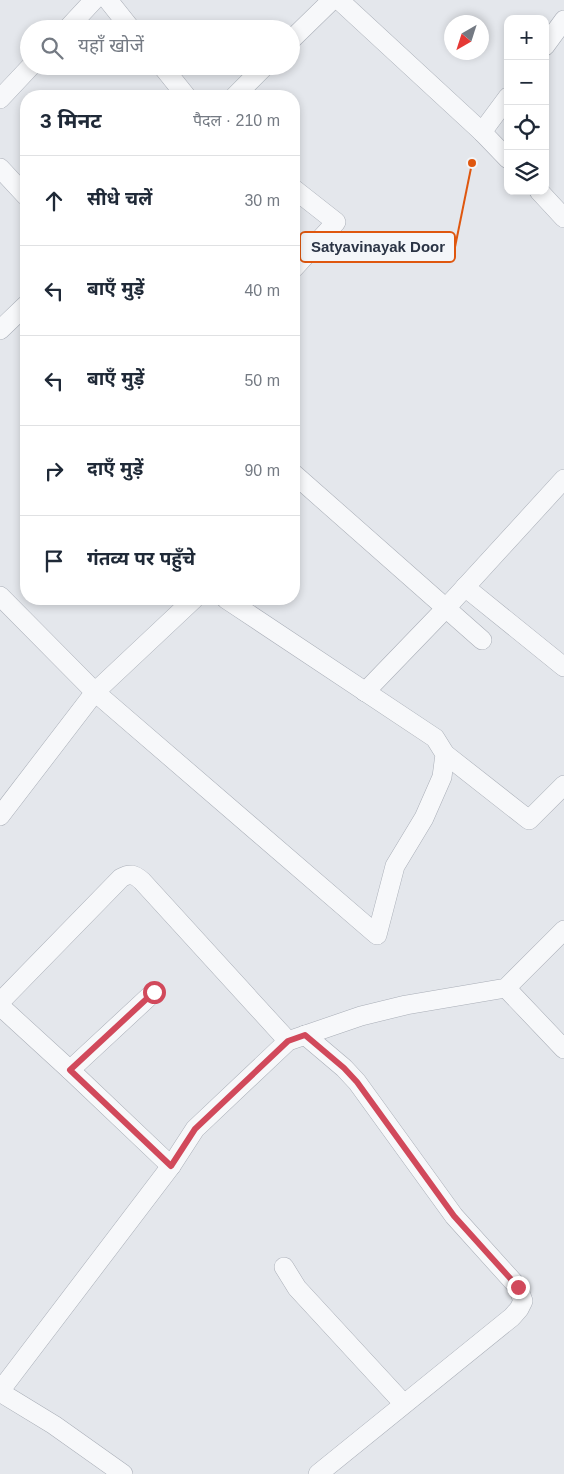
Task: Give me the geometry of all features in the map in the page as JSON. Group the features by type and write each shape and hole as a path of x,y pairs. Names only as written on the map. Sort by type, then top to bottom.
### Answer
{"street":[{"path":"75,20 94,0"},
{"path":"108,0 124,20"},
{"path":"300,31 332,0"},
{"path":"338,0 482,132 504,155"},
{"path":"549,41 564,20"},
{"path":"0,99 23,75"},
{"path":"169,75 181,90"},
{"path":"240,90 256,75"},
{"path":"482,132 504,102"},
{"path":"0,168 20,190"},
{"path":"300,194 336,222 300,261"},
{"path":"543,195 564,218"},
{"path":"0,330 20,311"},
{"path":"300,479 482,640"},
{"path":"365,692 446,608 564,479"},
{"path":"465,586 564,667"},
{"path":"0,596 95,692 377,935 395,866 424,818 442,777 445,754"},
{"path":"0,816 95,692 188,605"},
{"path":"235,605 435,738 445,754 528,820 564,785"},
{"path":"171,1166 0,1004 121,878 129,874 135,875 142,880 296,1038 344,1068 357,1082 454,1216 518,1287 523,1301 512,1317 403,1403 318,1474"},
{"path":"123,1474 54,1425 0,1392 171,1166 195,1129 296,1038 361,1016 406,1005 506,988 564,930"},
{"path":"506,988 564,1049"},
{"path":"70,1070 154,992"},
{"path":"284,1267 297,1288 403,1403"}],"place":[{"name":"Satyavinayak Door","path":"472,163"}],"route":[{"path":"154,992 70,1070 171,1166 195,1129 288,1041 305,1035 344,1068 357,1082 454,1216 518,1287"}]}
